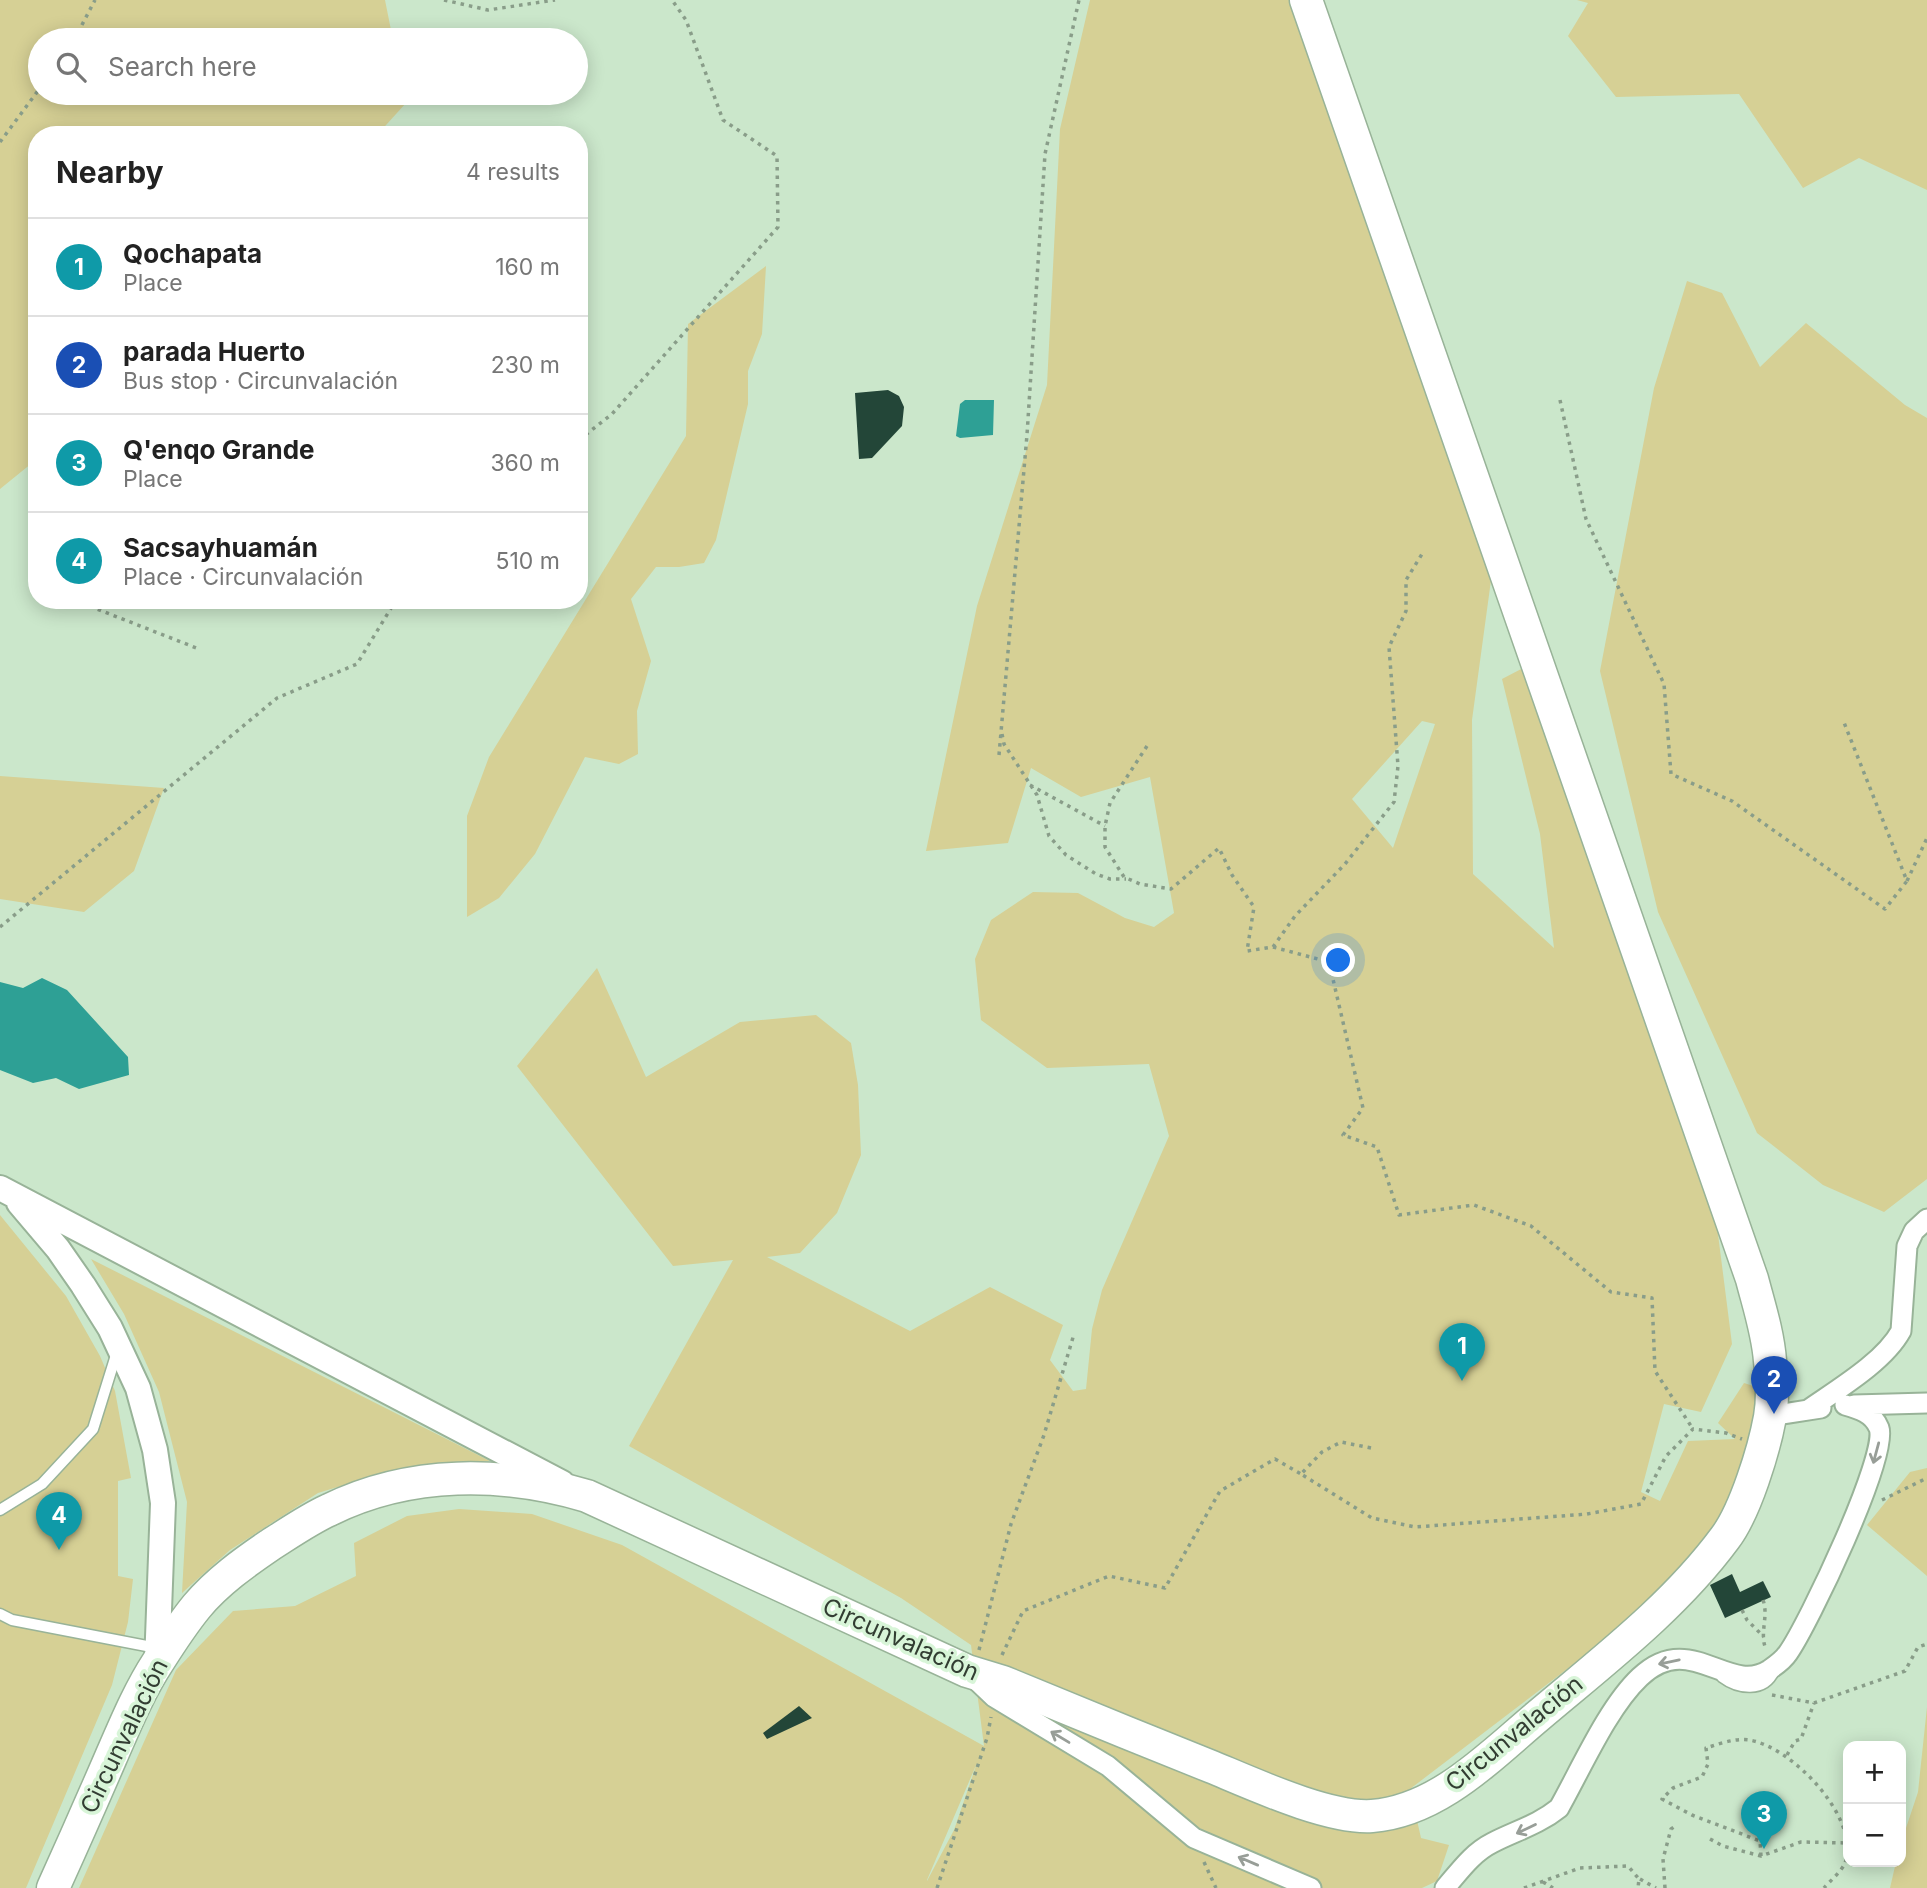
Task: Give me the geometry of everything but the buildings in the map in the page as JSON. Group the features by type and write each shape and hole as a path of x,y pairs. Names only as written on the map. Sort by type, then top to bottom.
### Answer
{"highway":[{"name":"Circunvalación","path":"53,1888 157,1656 198,1605 227,1577 297,1527 330,1509 392,1488 457,1478 491,1478 542,1484 587,1496 979,1662 1003,1682 1274,1792 1328,1810 1370,1816 1408,1810 1474,1770 1681,1590 1727,1536 1746,1496 1770,1416 1770,1362 1752,1279 1306,0"}],"street":[{"path":"6,1192 58,1249 77,1276 110,1328 138,1388 155,1450 163,1503 157,1656"},
{"path":"6,1192 164,1272 587,1496"},
{"path":"1808,1410 1847,1382 1896,1340 1901,1331 1907,1246 1914,1231 1927,1219"},
{"path":"1770,1416 1845,1405 1927,1403"},
{"path":"1445,1888 1474,1855 1491,1843 1535,1824 1559,1808 1620,1700 1654,1665 1672,1659 1692,1660 1735,1675 1750,1676 1767,1672 1788,1653 1837,1561 1860,1503 1880,1436 1875,1421 1866,1412 1845,1405"},
{"path":"979,1662 994,1697 1108,1766 1194,1838 1311,1888"}],"lane":[{"path":"0,1510 41,1484 93,1429 119,1346"},
{"path":"0,1614 12,1620 157,1656"}],"path":[{"path":"80,28 95,0"},
{"path":"444,0 488,10 555,0"},
{"path":"588,433 612,414 778,227 777,156 723,120 687,20 672,0"},
{"path":"999,755 1027,435 1045,154 1080,0"},
{"path":"0,142 28,104"},
{"path":"1560,400 1586,519 1664,684 1671,774 1732,801 1885,909 1908,881 1927,838"},
{"path":"1273,947 1295,916 1345,864 1394,802 1398,766 1389,647 1406,611 1406,580 1422,554"},
{"path":"97,609 200,649"},
{"path":"0,926 277,698 357,664 391,609"},
{"path":"1843,720 1908,881"},
{"path":"1000,727 1004,744 1042,809 1049,836 1066,855 1096,874 1110,879 1128,879"},
{"path":"1147,746 1110,803 1105,826 1105,847 1124,877 1140,884 1171,889 1219,848 1232,875 1254,907 1247,951 1273,947 1329,961 1363,1108 1343,1135 1377,1147 1399,1215 1474,1205 1531,1226 1611,1292 1652,1298 1655,1371 1693,1429 1726,1433 1749,1441 1760,1452"},
{"path":"1029,784 1105,826"},
{"path":"1074,1334 1044,1435 1011,1524 979,1650 979,1662 1003,1655 1023,1611 1109,1576 1165,1588 1220,1491 1275,1459 1372,1518 1415,1527 1587,1514 1641,1504 1666,1456 1693,1429"},
{"path":"1301,1474 1322,1452 1341,1442 1371,1448"},
{"path":"1860,1503 1870,1505 1927,1478"},
{"path":"1763,1601 1766,1610 1763,1618 1766,1628 1763,1643"},
{"path":"1742,1610 1747,1620 1764,1637"},
{"path":"1768,1694 1814,1703 1905,1671 1918,1647 1927,1644"},
{"path":"937,1888 988,1738 994,1697"},
{"path":"1787,1756 1795,1741 1801,1739 1814,1703"},
{"path":"1761,1856 1760,1841 1729,1831 1662,1799 1673,1788 1702,1776 1708,1764 1706,1748 1727,1741 1749,1740 1787,1756 1809,1775 1835,1811 1843,1831"},
{"path":"1665,1888 1663,1859 1671,1829 1677,1825"},
{"path":"1710,1839 1723,1846 1761,1856 1801,1842 1843,1843"},
{"path":"1824,1888 1843,1865"},
{"path":"1524,1888 1580,1868 1628,1866 1639,1878 1656,1888"},
{"path":"1638,1888 1639,1878"},
{"path":"1542,1881 1553,1888"}],"shaded area":[{"path":"0,0 385,0 391,28 28,28 28,105 404,105 385,126 28,126 28,466 0,489"},
{"path":"1090,0 1301,0 1492,573 1472,720 1473,874 1554,948 1540,834 1502,679 1525,667 1712,1187 1732,1344 1701,1412 1664,1404 1641,1492 1660,1501 1688,1441 1735,1439 1718,1423 1744,1383 1763,1389 1750,1467 1705,1551 1630,1621 1410,1789 1421,1838 1449,1845 1437,1881 1422,1888 79,1888 176,1670 233,1611 295,1606 356,1576 354,1543 407,1516 459,1509 532,1514 622,1545 984,1746 971,1645 901,1598 629,1446 733,1260 673,1266 517,1066 597,968 646,1077 740,1022 816,1015 851,1043 858,1085 861,1155 837,1213 800,1253 767,1257 910,1331 990,1287 1063,1325 1050,1360 1073,1391 1086,1389 1092,1329 1102,1290 1169,1136 1149,1064 1047,1068 981,1020 975,959 991,920 1033,892 1078,893 1125,918 1154,927 1174,913 1150,777 1081,797 1031,768 1008,843 926,851 977,606 1047,385 1060,129","holes":["1422,721 1435,724 1393,848 1352,799","977,1763 954,1830 927,1881 927,1880"]},
{"path":"1577,0 1927,0 1927,190 1859,158 1803,188 1739,94 1616,97 1568,36 1588,3"},
{"path":"766,266 762,334 748,371 748,404 716,540 704,563 656,567 631,599 651,661 637,711 638,754 619,764 585,757 535,854 499,898 467,917 467,816 489,757 580,609 588,609 588,596 686,436 688,324"},
{"path":"1687,281 1722,293 1760,367 1806,323 1905,405 1927,418 1927,1179 1884,1212 1823,1185 1757,1133 1658,912 1600,671 1654,388"},
{"path":"0,776 164,788 134,871 84,912 0,899"},
{"path":"0,1215 66,1296 100,1356 115,1391 131,1478 118,1481 118,1576 133,1579 128,1622 112,1685 26,1888 0,1888"},
{"path":"91,1259 490,1461 393,1470 318,1493 230,1550 182,1593 187,1502 159,1392 124,1314"},
{"path":"1927,1468 1927,1576 1867,1525 1910,1472"},
{"path":"1927,1707 1927,1888 1890,1888 1895,1867 1906,1867 1906,1828 1918,1792"}],"water":[{"path":"965,400 994,400 993,435 960,438 956,436 960,404"},
{"path":"42,978 67,990 128,1057 129,1075 79,1089 56,1078 33,1083 0,1070 0,982 23,988"}],"place":[{"name":"Qochapata","path":"1462,1381"},
{"name":"parada Huerto","path":"1774,1414"},
{"name":"Sacsayhuamán","path":"59,1550"},
{"name":"Q'enqo Grande","path":"1764,1849"}]}
